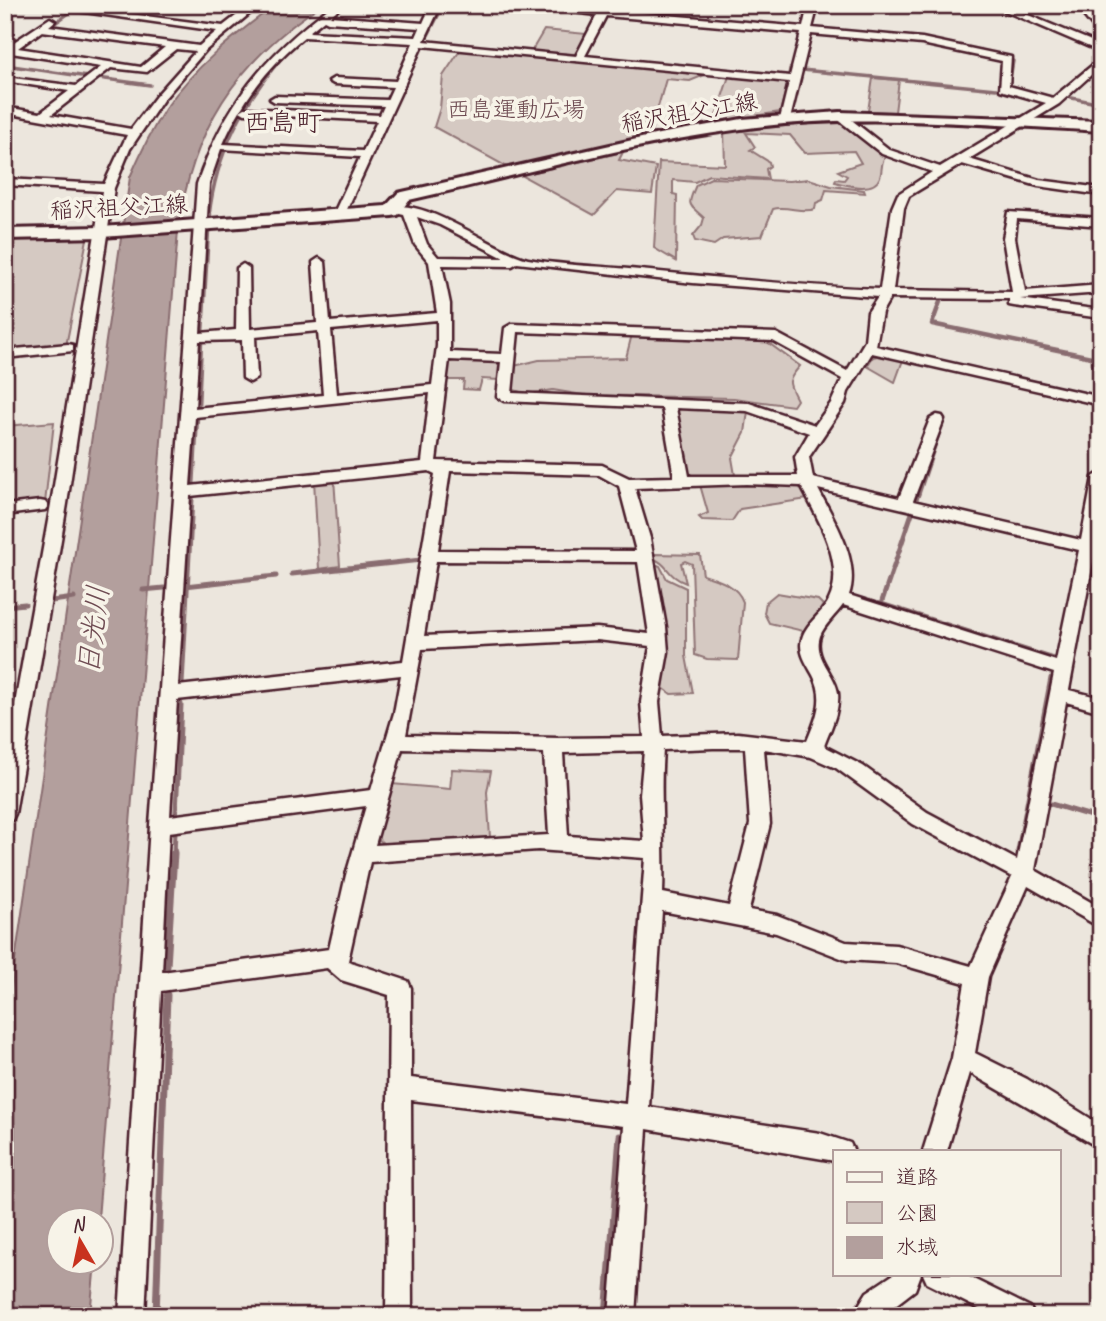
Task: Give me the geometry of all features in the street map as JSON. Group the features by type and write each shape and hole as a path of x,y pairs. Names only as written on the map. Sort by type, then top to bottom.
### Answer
{"main road":[{"name":"稲沢祖父江線","path":"5,234 101,232 400,211 398,200 404,196 672,136 785,119 890,116 1101,126"}],"street":[{"path":"5,814 59,504 108,188 133,132 162,93 222,29 256,5"},
{"path":"132,1316 160,825 198,226 203,184 213,151 245,93 281,49 339,5"},
{"path":"339,215 436,5"},
{"path":"519,5 605,9 922,41 1007,59 1004,88 1055,102"},
{"path":"785,119 813,5"},
{"path":"995,5 1101,49"},
{"path":"1079,5 1101,34"},
{"path":"7,51 71,7 222,29"},
{"path":"579,59 605,9"},
{"path":"150,20 159,13"},
{"path":"328,19 426,26"},
{"path":"41,28 201,49"},
{"path":"307,35 419,41 795,80"},
{"path":"7,51 143,70 174,45"},
{"path":"813,750 827,710 829,689 809,649 810,638 842,592 843,575 838,547 806,481 802,457 817,430 838,403 841,392 872,341 875,312 886,294 898,208 904,194 1055,102 1101,61"},
{"path":"40,119 109,65"},
{"path":"5,82 9,79 77,89"},
{"path":"334,82 398,84"},
{"path":"275,99 389,103"},
{"path":"5,110 40,119"},
{"path":"245,111 383,118"},
{"path":"5,116 133,132"},
{"path":"840,116 887,152 943,172"},
{"path":"225,147 366,154"},
{"path":"961,160 1038,183 1101,192"},
{"path":"5,182 108,188"},
{"path":"399,1316 402,1088 400,988 349,973 337,965 362,854 395,742 431,555 443,472 431,466 428,460 443,356 443,316 435,261 421,245 400,211"},
{"path":"400,211 425,213 507,257 525,262"},
{"path":"1019,294 1009,239 1013,215 1101,222"},
{"path":"435,261 525,262 785,289 886,294 987,296 1101,289"},
{"path":"318,262 330,399"},
{"path":"243,268 243,334"},
{"path":"987,296 1101,314"},
{"path":"192,338 443,316"},
{"path":"817,430 749,407 504,397 512,328 776,337 851,379"},
{"path":"243,334 249,338 250,378"},
{"path":"5,354 68,348"},
{"path":"869,348 1101,401"},
{"path":"443,356 509,358"},
{"path":"187,412 440,388"},
{"path":"668,404 682,481"},
{"path":"904,503 937,419"},
{"path":"182,492 431,466 602,470 626,483 806,481 1088,547"},
{"path":"935,1150 963,1058 977,977 1024,873 1101,477"},
{"path":"622,1316 655,850 650,794 654,744 650,702 659,652 645,557 626,483"},
{"path":"5,510 40,506"},
{"path":"431,555 645,557"},
{"path":"837,597 1064,670"},
{"path":"414,643 597,634 658,641"},
{"path":"169,694 410,667"},
{"path":"1060,694 1101,705"},
{"path":"395,742 553,747 719,739 813,750 839,760 864,775 921,819 1024,873 1101,919"},
{"path":"737,916 760,824 754,741"},
{"path":"553,747 559,844"},
{"path":"160,825 378,797"},
{"path":"362,854 538,842 655,850"},
{"path":"652,900 777,924 846,951 896,954 977,977"},
{"path":"152,984 338,957"},
{"path":"963,1058 1019,1087 1101,1138"},
{"path":"402,1088 636,1116 838,1150"},
{"path":"865,1316 876,1301 906,1281 907,1276"},
{"path":"940,1276 1021,1316"}],"green space":[{"path":"544,30 587,34 575,54 531,52"},
{"name":"西島運動広場","path":"461,49 707,74 690,81 666,79 650,135 507,167 434,127 440,108 443,76"},
{"path":"729,76 788,82 780,112 714,122"},
{"path":"873,78 899,80 895,112 868,111"},
{"path":"841,123 886,155 877,182 860,187 835,182 836,179 844,180 847,176 838,171 861,163 854,151 805,153 790,135 746,133 755,147 750,150 769,162 770,166 766,169 768,179 709,175 695,182 673,180 673,194 677,195 676,261 654,248 659,162 725,165 724,131"},
{"path":"623,152 619,160 656,167 652,194 617,191 594,215 521,175"},
{"path":"711,178 789,181 809,179 831,186 864,190 865,193 826,190 823,200 816,203 815,209 773,209 762,236 723,239 714,245 695,241 693,236 704,218 692,207 690,201 696,185"},
{"path":"5,238 87,239 66,346 5,352"},
{"path":"632,334 763,339 800,366 790,380 797,400 793,406 734,398 583,395 553,390 527,394 511,389 514,366 539,360 626,358"},
{"path":"881,355 903,360 895,382 867,366 873,357"},
{"path":"454,360 495,361 500,365 499,380 482,379 479,390 463,389 464,380 446,380 448,363"},
{"path":"680,408 748,411 745,433 732,458 735,475 694,476 686,472 675,411"},
{"path":"54,422 45,503 5,507 5,426"},
{"path":"334,478 340,566 319,569 314,480"},
{"path":"792,484 803,488 808,499 740,509 732,521 702,520 699,517 708,513 700,485"},
{"path":"654,554 700,555 703,575 727,584 740,596 743,602 738,660 707,659 695,655 692,564 685,561 681,563 686,583 654,559"},
{"path":"655,564 660,566 667,579 686,588 686,656 693,693 671,694 663,688 668,637"},
{"path":"777,593 818,600 823,605 803,631 769,623 764,613 766,602"},
{"path":"452,769 491,771 487,792 490,837 384,844 376,837 392,784 450,789"}],"water":[{"name":"日光川","path":"275,5 321,5 264,50 222,102 194,161 178,231 99,1206 46,1206 46,1276 94,1276 90,1316 5,1316 5,1029 130,177 155,126 176,94 216,52"}],"waterway":[{"path":"426,39 441,10"},
{"path":"52,25 69,13"},
{"path":"22,45 42,31"},
{"path":"5,57 9,54"},
{"path":"209,216 218,171 234,130 256,91 284,55"},
{"path":"1012,87 1009,85 1013,61"},
{"path":"5,65 88,77"},
{"path":"789,75 790,69"},
{"path":"802,70 996,89"},
{"path":"98,78 150,85"},
{"path":"1072,98 1101,104"},
{"path":"210,214 209,220 214,220"},
{"path":"202,334 208,231"},
{"path":"941,299 932,324 1101,359"},
{"path":"198,407 201,343"},
{"path":"193,487 197,417"},
{"path":"918,495 939,432"},
{"path":"916,500 918,493"},
{"path":"187,586 192,498"},
{"path":"913,510 881,604 1054,659"},
{"path":"292,574 421,560"},
{"path":"187,586 276,576"},
{"path":"182,684 187,586"},
{"path":"143,590 164,588"},
{"name":"日光川","path":"52,601 74,598"},
{"path":"5,606 25,604"},
{"path":"1018,851 1051,678"},
{"path":"176,813 181,704"},
{"path":"1051,804 1101,819"},
{"path":"174,855 175,831"},
{"path":"167,966 174,853"},
{"path":"156,1316 167,995"},
{"path":"606,1316 620,1136"}],"railway":[{"path":"5,17 15,5"}],"district":[{"name":"西島町","path":"283,122"}]}
